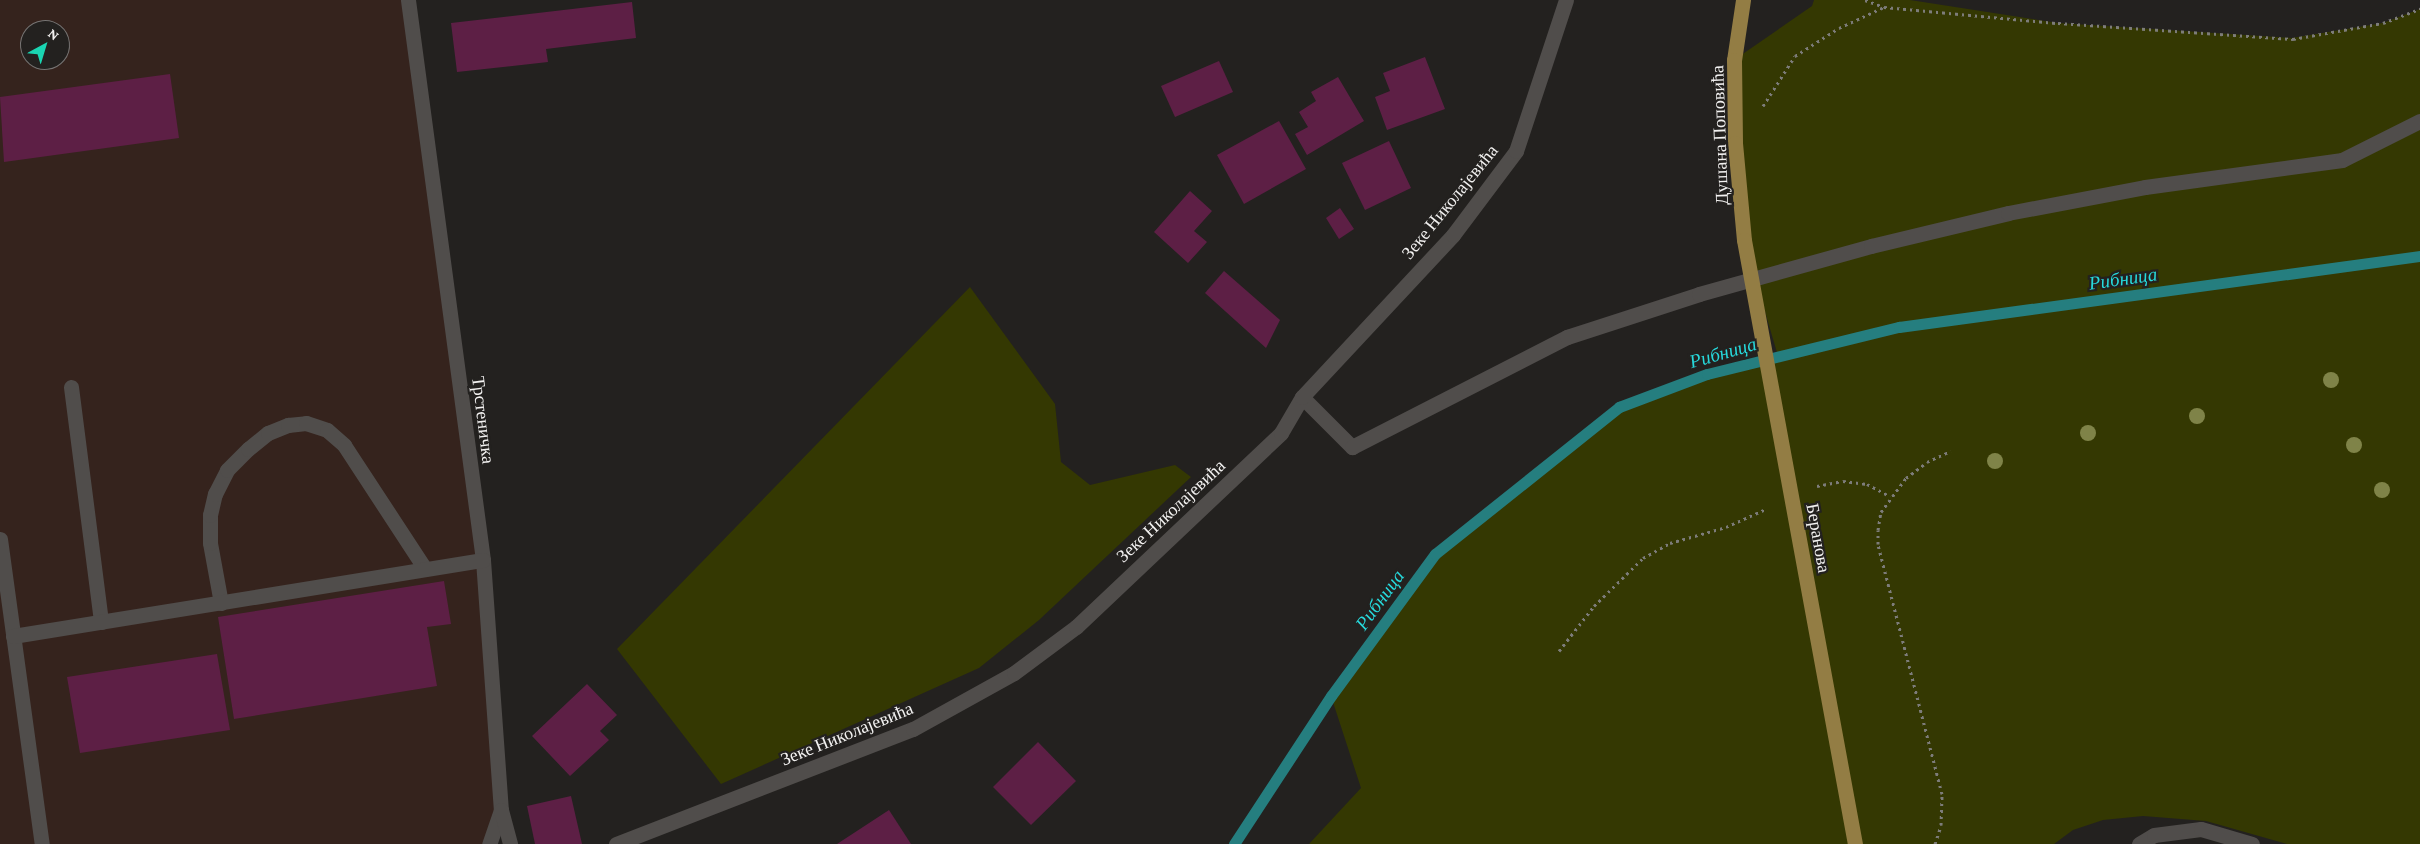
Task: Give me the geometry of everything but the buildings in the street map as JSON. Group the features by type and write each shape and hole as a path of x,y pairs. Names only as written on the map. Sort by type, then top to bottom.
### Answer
{"main road":[{"name":"Душана Поповића","path":"1743,0 1734,60 1735,143 1744,240"},
{"name":"Беранова","path":"1744,240 1856,844"}],"street":[{"name":"Трстеничка","path":"408,0 483,560 501,810 489,844"},
{"name":"Зеке Николајевића","path":"616,844 913,729 1014,673 1076,627 1281,432 1302,397 1453,236 1516,151 1566,0"},
{"path":"1302,397 1352,447 1567,337 1699,294 1871,246 2008,213 2145,187 2342,160 2420,121"},
{"path":"71,387 101,622"},
{"path":"221,603 210,543 210,516 216,494 227,470 248,448 268,433 288,425 306,423 327,430 344,444 425,569"},
{"path":"0,540 42,844"},
{"path":"13,636 483,560"},
{"path":"501,810 510,844"},
{"path":"2139,844 2154,835 2201,829 2252,844"}],"path":[{"path":"1865,0 1884,7 2058,23 2292,38 2383,24 2420,9"},
{"path":"1760,111 1795,56 1839,28 1884,7"},
{"path":"1935,844 1941,825 1942,794 1878,544 1881,512 1890,496 1906,478 1926,462 1951,452"},
{"path":"1809,489 1843,481 1867,484 1890,496"},
{"path":"1559,651 1594,606 1643,558 1670,543 1726,527 1775,504"}],"shaded area":[{"path":"0,0 408,0 483,560 501,810 489,844 0,844"}],"green space":[{"path":"1814,0 1910,0 2058,23 2292,38 2383,23 2420,9 2420,844 2287,844 2206,821 2143,816 2103,820 2073,830 2054,844 1309,844 1361,788 1331,696 1435,554 1619,407 1707,374 1778,356 1744,240 1734,60 1812,6"},
{"path":"970,287 1055,404 1061,462 1090,485 1175,465 1191,477 1039,620 979,668 721,784 617,649"}],"waterway":[{"name":"Рибница","path":"1234,844 1331,696 1435,554 1619,407 1707,374 1899,327 2420,256"}]}
